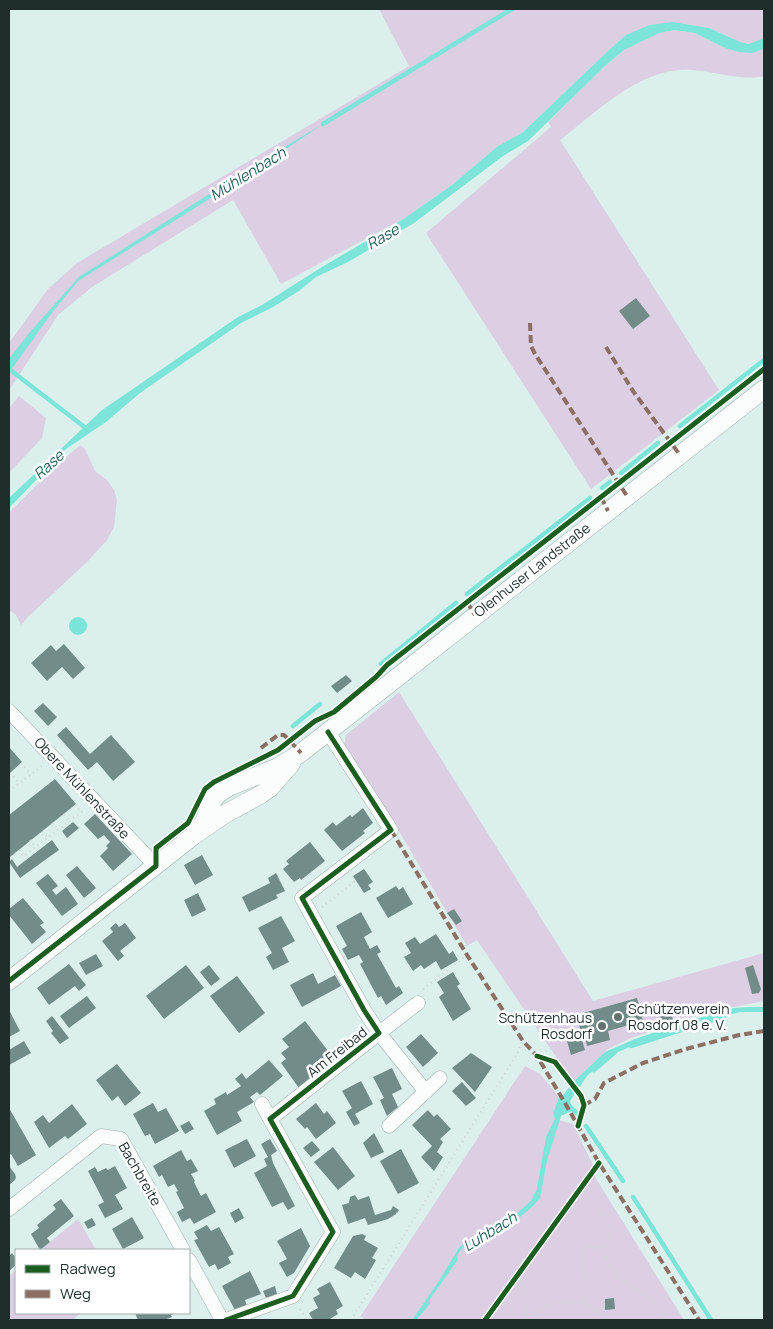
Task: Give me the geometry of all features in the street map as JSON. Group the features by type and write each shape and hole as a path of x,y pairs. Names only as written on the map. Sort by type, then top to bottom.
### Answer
{"street":[{"name":"Olenhuser Landstraße","path":"9,981 193,836 225,814 270,788 300,753 764,389"},
{"name":"Obere Mühlenstraße","path":"9,711 156,866"},
{"name":"Am Freibad","path":"328,732 391,830 302,898 364,1010 426,1092"},
{"name":"Am Freibad","path":"270,1119 418,1003"},
{"path":"389,1126 440,1078"},
{"path":"190,1262 224,1320 293,1296 333,1232 262,1104"},
{"name":"Bachbreite","path":"9,1209 101,1136 121,1139 183,1249"}],"path":[{"path":"9,791 53,758"},
{"path":"22,763 31,774"},
{"path":"10,773 19,783"},
{"path":"18,850 24,856 95,801"},
{"path":"75,805 81,812"},
{"path":"64,815 69,821"},
{"path":"52,823 58,830"},
{"path":"42,832 48,838"},
{"path":"30,840 36,847"},
{"path":"311,915 354,882 343,867"},
{"path":"17,934 22,930"},
{"path":"418,1003 423,989 467,955"},
{"path":"537,1056 581,1032"},
{"path":"351,1320 517,1054 523,1041"},
{"path":"537,1056 546,1059"},
{"path":"563,1212 574,1197"},
{"path":"569,1204 579,1213 590,1210 596,1211 607,1218 612,1230 612,1236 603,1247 593,1248 583,1245 582,1262 588,1293 586,1305"},
{"path":"603,1247 609,1265 626,1282 652,1300 661,1313 663,1320"},
{"path":"512,1282 524,1267"},
{"path":"518,1275 529,1320 543,1308 556,1302 571,1302 586,1305 608,1320"}],"shaded area":[{"path":"379,9 764,9 764,76 737,77 692,70 674,70 656,75 621,93 560,140 719,390 591,489 426,233 551,127 548,122 624,50 659,33 674,30 695,33 725,48 749,44 709,28 673,22 626,35 522,133 498,146 452,185 405,218 281,284 233,200 92,287 58,315 10,389 9,343 48,289 77,263 409,66"},
{"path":"19,396 46,418 42,438 9,473 9,408"},
{"path":"80,445 85,449 95,471 107,480 114,490 117,500 114,527 107,540 88,561 21,625 16,615 9,610 9,513 45,476"},
{"path":"399,692 593,1001 764,953 764,1001 703,1013 631,1038 608,1049 573,1082 477,940 467,946 400,833 344,746 346,735"},
{"path":"525,1066 540,1074 559,1097 553,1113 555,1119 573,1124 593,1165 595,1177 684,1320 364,1320 363,1317 360,1317"},
{"path":"78,1219 95,1249 41,1249"},
{"path":"15,1271 15,1314 80,1314 72,1320 9,1320 9,1276"}],"water":[{"name":"Rase","path":"673,22 709,28 749,44 764,38 764,49 752,53 739,52 725,48 695,33 674,30 659,33 624,50 528,141 503,156 414,223 348,262 316,277 299,291 273,307 241,323 140,393 106,422 66,449 9,508 9,498 102,410 238,317 262,305 405,218 452,185 498,146 522,133 626,35 650,25"},
{"path":"326,122 238,181 78,281 51,314 9,373 9,359 30,332 79,277"},
{"path":"78,617 84,620 87,626 84,632 78,635 72,632 69,626 72,620"},
{"path":"764,1007 764,1012 740,1012 697,1023 643,1041 607,1058 587,1076 570,1101 572,1111 561,1116 547,1160 540,1198 504,1230 463,1248 458,1254 457,1261 430,1299 430,1304 416,1320 412,1320 464,1243 481,1237 509,1220 531,1201 537,1189 546,1137 555,1119 553,1113 559,1097 605,1052 635,1039 692,1020 734,1008"}],"building":[{"path":"636,298 650,316 633,329 619,311"},
{"path":"64,644 85,668 73,679 62,667 47,681 31,663 51,645 56,651"},
{"path":"346,675 352,681 337,693 331,686"},
{"path":"43,703 57,717 48,726 34,711"},
{"path":"66,727 90,754 111,735 135,762 113,781 97,762 88,770 57,735"},
{"path":"9,747 22,762 9,774"},
{"path":"55,779 76,804 10,857 9,815"},
{"path":"363,808 373,823 363,831 365,833 342,851 324,830 333,822 336,826"},
{"path":"95,814 132,854 113,871 100,856 108,848 106,846 110,842 104,835 98,839 84,824"},
{"path":"73,822 79,828 67,838 62,831"},
{"path":"52,840 59,850 20,878 9,862 12,859 17,867"},
{"path":"310,842 325,861 301,880 300,878 294,882 283,869 289,864 286,861"},
{"path":"202,855 213,875 195,885 184,865"},
{"path":"77,866 96,888 84,898 66,875"},
{"path":"364,869 373,882 368,885 371,889 364,893 353,876"},
{"path":"276,873 285,891 276,895 278,898 249,912 242,897 270,883 268,878"},
{"path":"48,874 58,886 52,890 56,895 66,887 78,904 62,916 36,883"},
{"path":"396,886 399,890 403,887 413,904 388,918 376,898"},
{"path":"198,893 206,910 192,917 184,900"},
{"path":"23,898 44,923 40,925 46,932 32,944 9,915 9,909"},
{"path":"454,909 462,921 456,925 447,913"},
{"path":"361,912 372,932 364,937 370,949 377,945 381,952 377,954 396,988 399,986 403,993 386,1005 381,996 378,998 360,964 363,962 359,955 348,960 342,949 347,946 336,926"},
{"path":"281,916 295,941 282,948 289,962 273,970 266,957 272,953 258,928"},
{"path":"116,923 119,927 125,923 136,938 120,951 124,956 118,961 102,941 113,932 110,928"},
{"path":"436,934 449,954 453,951 458,960 441,970 436,961 424,969 421,965 413,971 404,957 411,953 405,943 415,937 420,944"},
{"path":"96,954 103,966 86,975 79,963"},
{"path":"69,964 86,985 79,991 75,986 49,1005 37,988"},
{"path":"186,965 204,988 164,1019 146,996"},
{"path":"209,965 220,979 211,986 200,972"},
{"path":"753,965 761,989 759,993 752,994 745,968"},
{"path":"453,972 460,984 457,986 471,1009 453,1021 439,997 444,993 437,982"},
{"path":"313,973 318,984 335,975 341,986 302,1007 290,985"},
{"path":"237,976 265,1013 239,1033 210,996"},
{"path":"87,996 96,1008 69,1028 60,1016"},
{"name":"Schützenhaus Rosdorf","path":"637,998 643,1021 608,1031 610,1040 587,1046 576,1015"},
{"path":"9,1010 20,1031 9,1037"},
{"path":"671,1013 673,1020 660,1024 658,1017"},
{"path":"52,1016 69,1038 60,1044 51,1033 53,1031 46,1021"},
{"path":"305,1021 335,1060 299,1088 281,1063 286,1059 281,1053 289,1047 282,1039"},
{"path":"421,1034 438,1053 423,1067 406,1047"},
{"path":"581,1037 585,1050 571,1055 567,1041"},
{"path":"24,1041 31,1053 9,1065 9,1050"},
{"path":"471,1053 492,1067 475,1092 452,1068"},
{"path":"269,1060 283,1076 260,1095 257,1092 250,1097 254,1102 237,1112 242,1121 217,1135 204,1111 216,1104 214,1099 226,1092 227,1095 241,1086 235,1079 242,1073 246,1079"},
{"path":"117,1064 141,1093 125,1106 118,1096 112,1101 96,1080"},
{"path":"392,1068 402,1089 392,1094 398,1107 387,1116 380,1100 384,1098 373,1077"},
{"path":"361,1081 373,1104 355,1114 360,1123 354,1126 346,1112 352,1108 342,1091"},
{"path":"462,1082 476,1098 466,1106 452,1091"},
{"path":"153,1103 158,1112 166,1108 179,1131 155,1144 150,1134 145,1136 133,1114"},
{"path":"316,1103 324,1114 327,1111 336,1123 316,1139 307,1127 305,1129 296,1119"},
{"path":"72,1104 87,1124 68,1139 65,1136 49,1148 34,1122 43,1115 49,1123"},
{"path":"9,1108 36,1155 18,1166 11,1154 9,1155"},
{"path":"428,1110 434,1117 437,1114 451,1129 440,1139 443,1142 437,1152 443,1157 434,1171 421,1157 432,1146 412,1125"},
{"path":"189,1121 194,1129 185,1134 180,1126"},
{"path":"374,1133 384,1152 371,1158 363,1143"},
{"path":"247,1139 256,1156 234,1168 225,1150"},
{"path":"270,1139 277,1151 271,1155 273,1163 295,1206 288,1210 283,1202 272,1207 254,1173 267,1166 264,1159 268,1157 261,1144"},
{"path":"312,1141 320,1150 311,1157 303,1148"},
{"path":"333,1147 355,1176 338,1190 314,1162"},
{"path":"401,1149 419,1183 398,1194 380,1161"},
{"path":"181,1150 187,1161 191,1159 198,1171 191,1174 201,1196 206,1193 216,1212 194,1224 190,1218 182,1222 177,1212 184,1208 176,1192 178,1191 174,1184 168,1187 162,1175 159,1177 153,1166"},
{"path":"9,1166 16,1177 9,1185"},
{"path":"115,1166 127,1188 115,1195 123,1209 105,1218 98,1205 104,1202 88,1171 95,1167 98,1172"},
{"path":"355,1195 358,1200 369,1196 375,1215 391,1210 393,1206 399,1210 388,1219 368,1225 365,1218 348,1224 342,1205 349,1203 350,1197"},
{"path":"61,1199 74,1216 47,1238 50,1242 39,1249 31,1234 39,1228 37,1225 56,1209 53,1205"},
{"path":"239,1208 244,1218 235,1223 230,1213"},
{"path":"132,1217 144,1238 123,1249 112,1229"},
{"path":"92,1218 96,1225 88,1229 84,1222"},
{"path":"207,1225 211,1231 219,1227 234,1254 228,1257 231,1263 218,1270 215,1264 209,1267 194,1240 198,1239 194,1232"},
{"path":"301,1228 310,1246 294,1273 287,1277 279,1263 287,1259 277,1241"},
{"path":"362,1234 366,1236 364,1240 378,1248 372,1258 376,1260 365,1279 355,1272 351,1278 334,1268 353,1236"},
{"path":"12,1253 15,1257 15,1266 9,1271 9,1256"},
{"path":"250,1271 261,1294 245,1300 247,1306 235,1310 222,1286"},
{"path":"330,1282 343,1306 336,1310 338,1314 330,1320 313,1320 309,1313 318,1308 313,1298 320,1294 317,1289"},
{"path":"275,1286 277,1294 266,1298 263,1291"},
{"path":"614,1298 615,1309 605,1310 605,1299"},
{"path":"135,1314 174,1314 171,1315 172,1317 164,1320 138,1320"}],"waterway":[{"name":"Mühlenbach","path":"323,124 512,9"},
{"path":"680,426 764,360"},
{"path":"9,369 87,429"},
{"path":"621,473 658,443"},
{"path":"602,488 610,482"},
{"path":"467,594 590,498"},
{"path":"381,664 456,603"},
{"path":"293,726 320,704"},
{"name":"Luhbach","path":"631,1046 724,1016"},
{"name":"Luhbach","path":"594,1070 615,1052"},
{"path":"568,1105 578,1114"},
{"path":"586,1126 623,1181"},
{"path":"633,1197 711,1320"}],"marked path":[{"path":"530,323 531,346 535,354 627,496"},
{"path":"606,347 633,391 680,455"},
{"path":"601,497 608,511"},
{"path":"467,602 475,615"},
{"path":"261,748 278,735 284,735 301,753"},
{"path":"391,830 467,955 523,1041 537,1056 599,1163 699,1320"},
{"path":"584,1105 595,1099 604,1083 643,1063 686,1049 739,1035 764,1031"}],"cycle path":[{"path":"9,981 156,866 156,848 188,823 205,789 214,782 278,750 315,721 334,712 376,677 387,665 764,369"},
{"path":"226,1320 293,1296 333,1232 270,1119 379,1033 364,1010 302,898 391,830 328,732"},
{"path":"537,1056 555,1062 581,1096 584,1105 578,1126"},
{"path":"485,1320 599,1163"}],"place":[{"name":"Schützenverein Rosdorf 08 e. V.","path":"618,1017"},
{"name":"Schützenhaus Rosdorf","path":"602,1026"}]}
